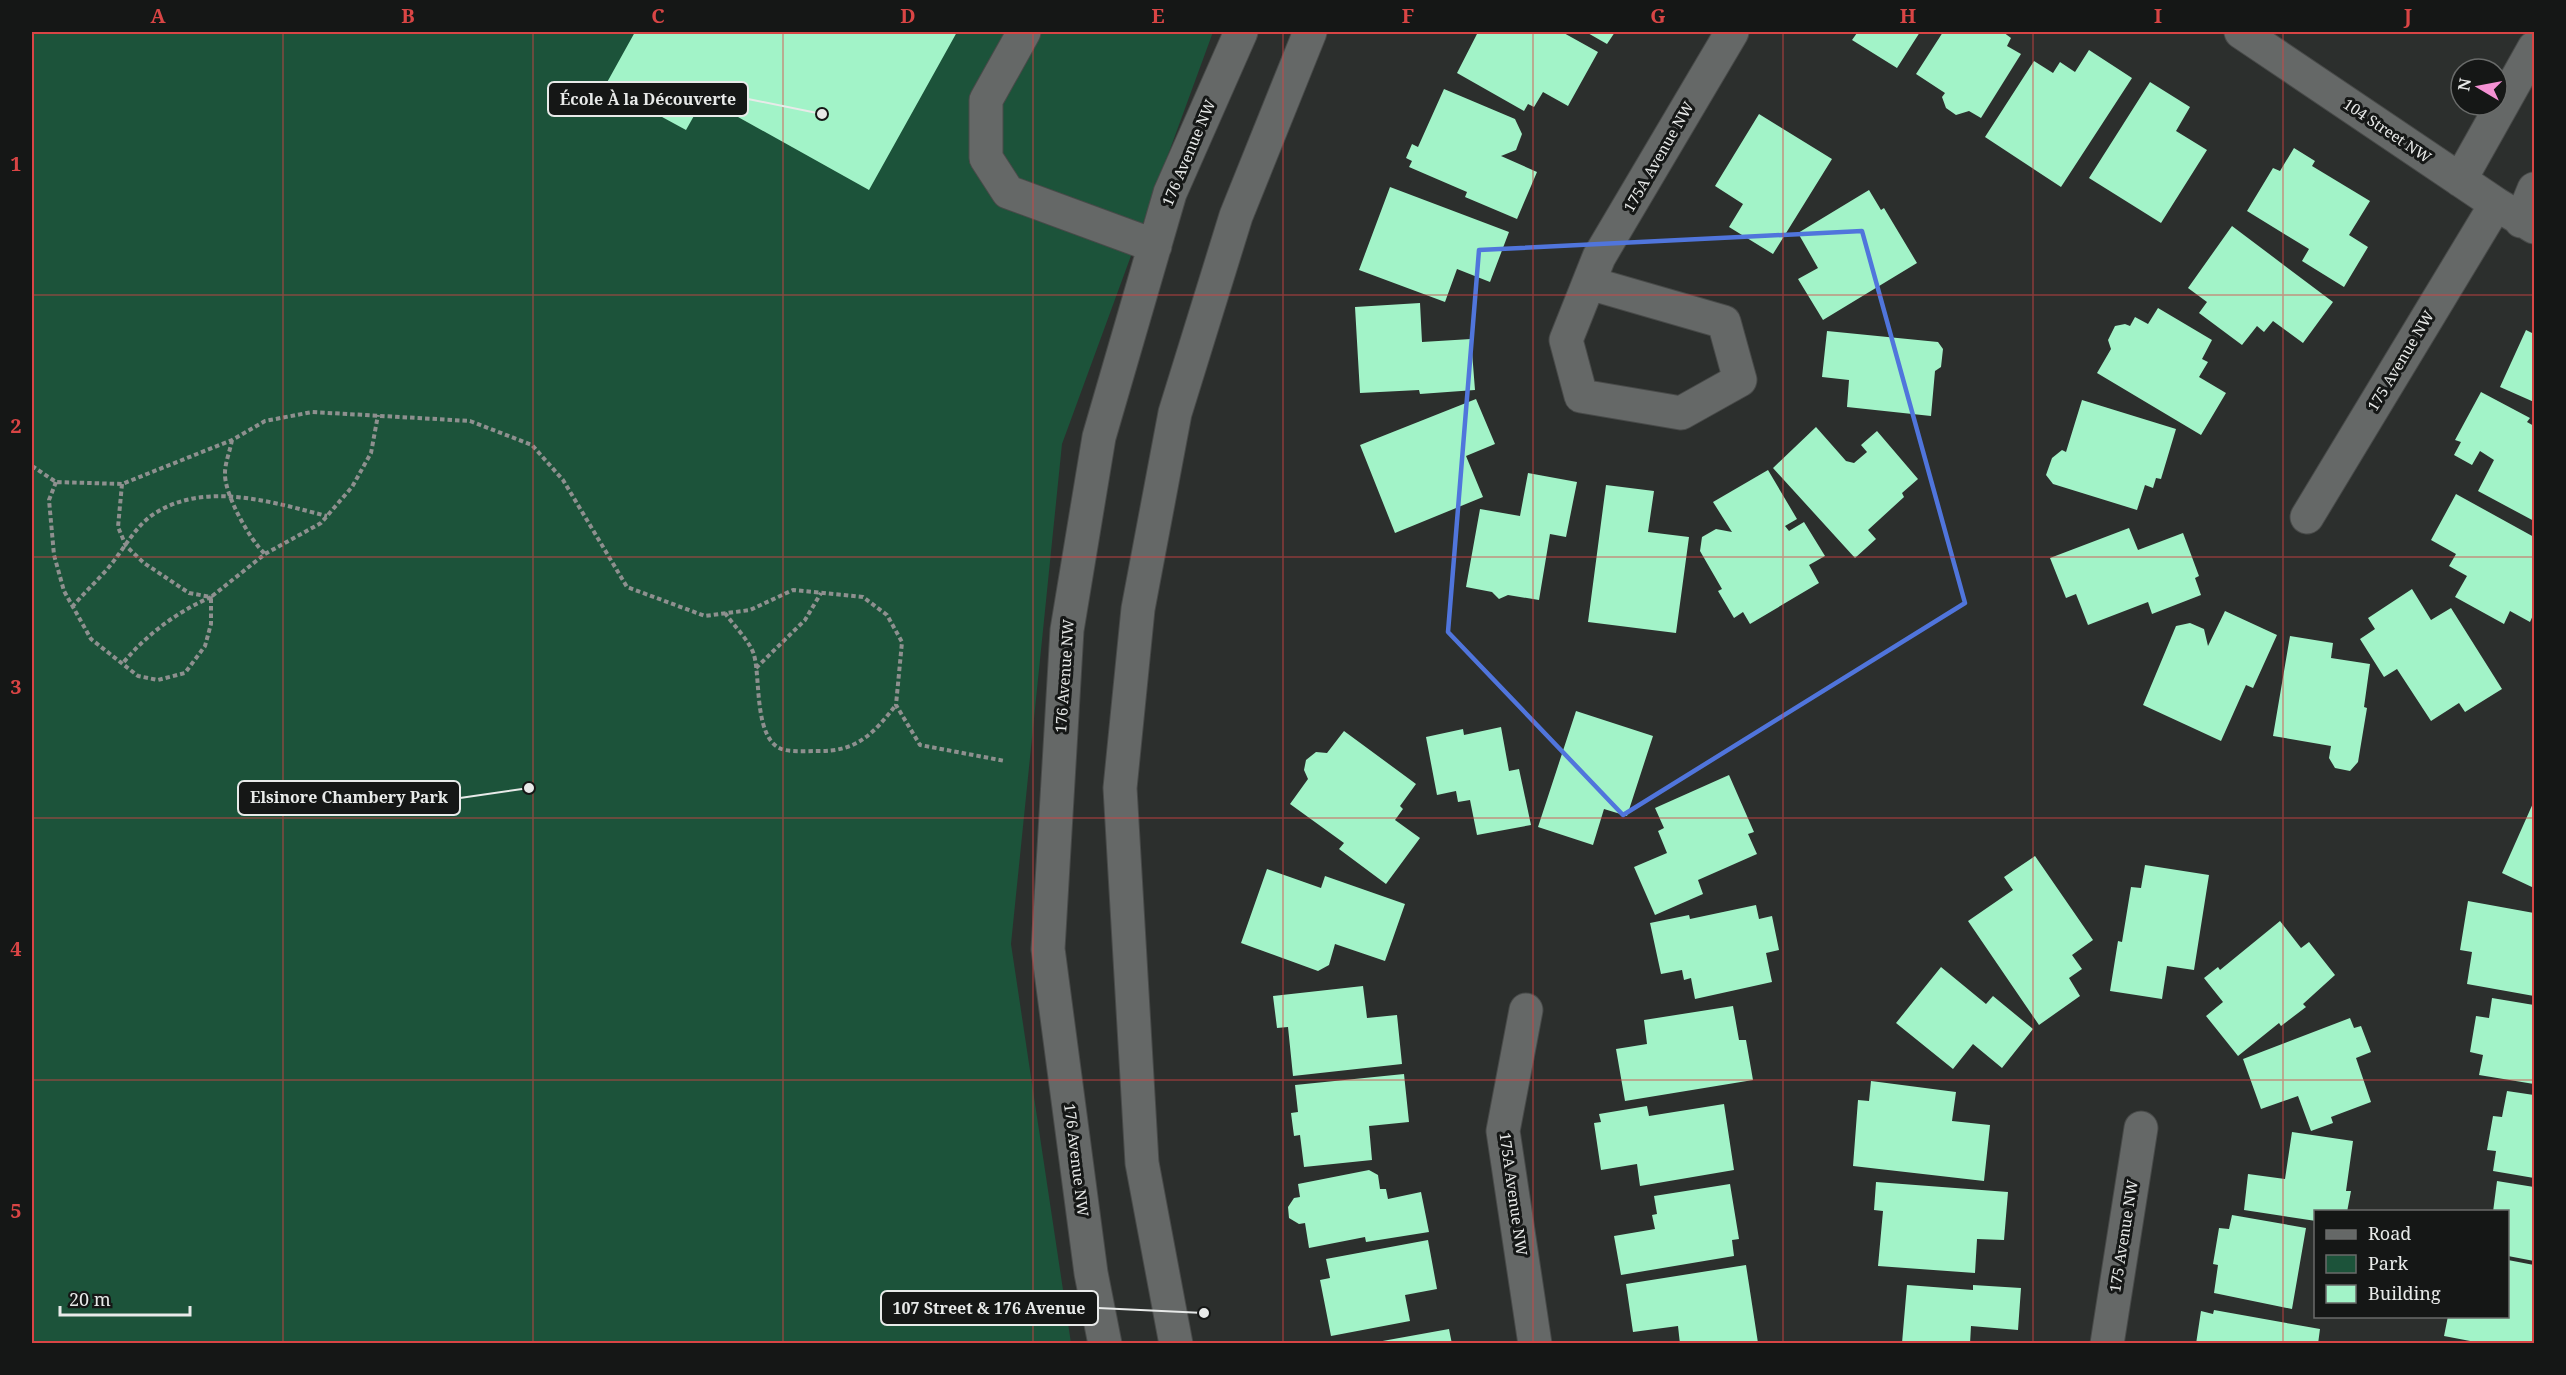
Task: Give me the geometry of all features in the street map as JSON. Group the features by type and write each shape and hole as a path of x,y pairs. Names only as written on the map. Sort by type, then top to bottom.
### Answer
{"street":[{"path":"1023,32 986,100 986,158 1008,192 1155,246"},
{"name":"176 Avenue NW","path":"1105,1344 1091,1273 1048,949 1067,630 1099,437 1170,193 1241,32"},
{"path":"1176,1344 1142,1163 1120,788 1137,620 1175,413 1236,216 1310,32"},
{"name":"175A Avenue NW","path":"1589,284 1724,322 1740,380 1681,413 1581,396 1566,340 1599,257 1732,32"},
{"name":"104 Street NW","path":"2241,32 2517,218"},
{"path":"2460,180 2535,48"},
{"name":"175 Avenue NW","path":"2307,517 2535,189"},
{"name":"175A Avenue NW","path":"1526,1010 1503,1131 1535,1344"},
{"name":"175 Avenue NW","path":"2107,1344 2141,1128"}],"path":[{"path":"32,466 56,482 122,484 232,440 265,421 312,412 470,421 532,445 563,480 627,587 705,616 725,613 750,610 793,590 862,597 886,615 902,642 896,705 872,732 860,742 844,750 783,750 773,743 762,726 753,652 725,613"},
{"path":"123,663 140,643 187,608 211,597 265,554 321,524 352,487 371,453 378,415"},
{"path":"232,440 225,474 231,498 240,512 253,543 265,554"},
{"path":"56,482 49,500 54,555 64,591 91,639 138,676 158,680 185,672 205,646 211,624 211,597"},
{"path":"122,484 118,527 126,546 144,562 189,593 211,597"},
{"path":"72,607 108,568 136,529 157,512 188,499 242,496 327,516"},
{"path":"756,669 805,620 821,592"},
{"path":"896,705 920,745 1005,761"}],"highlighted area":[{"path":"1862,231 1965,603 1623,815 1448,632 1479,250"}],"green space":[{"path":"32,32 1213,32 1062,444 1011,944 1071,1343 32,1343"}],"building":[{"path":"635,32 957,32 869,190 704,98 686,130 605,86"},
{"path":"1478,32 1562,32 1598,52 1568,106 1543,92 1534,107 1528,104 1524,111 1457,73"},
{"path":"1586,32 1615,32 1607,44"},
{"path":"1854,32 1920,32 1897,68 1852,40 1857,33"},
{"path":"1943,32 2003,32 2011,38 2007,46 2021,54 1981,118 1969,111 1956,115 1946,108 1942,97 1945,93 1916,74"},
{"path":"2089,50 2132,78 2061,187 1985,137 2034,61 2053,73 2060,62 2075,72"},
{"path":"2150,82 2190,107 2176,131 2207,150 2161,223 2089,178"},
{"path":"1444,89 1515,119 1522,134 1516,150 1501,156 1537,172 1517,219 1465,197 1467,192 1409,167 1412,161 1406,158 1412,144 1418,147"},
{"path":"1759,114 1832,159 1773,254 1729,227 1743,204 1715,186"},
{"path":"2294,148 2315,161 2312,166 2370,201 2349,235 2368,247 2344,287 2302,261 2309,249 2247,211 2273,168 2280,171"},
{"path":"1390,187 1509,232 1490,282 1457,269 1445,302 1359,270"},
{"path":"1869,190 1881,210 1884,208 1917,263 1823,320 1798,279 1818,268 1798,233"},
{"path":"2232,226 2333,302 2303,343 2273,321 2264,332 2257,326 2242,345 2199,313 2207,302 2188,288"},
{"path":"1420,303 1422,342 1471,339 1475,390 1420,394 1419,390 1360,393 1355,307"},
{"path":"2158,308 2212,340 2202,359 2208,362 2199,377 2226,393 2201,435 2097,373 2111,349 2108,340 2115,326 2125,324 2130,326 2135,317 2148,324"},
{"path":"2526,330 2534,334 2534,402 2500,387"},
{"path":"1827,331 1938,342 1943,349 1941,367 1935,371 1931,416 1847,407 1849,380 1822,377"},
{"path":"2481,392 2530,418 2527,422 2534,426 2534,521 2478,491 2494,460 2480,451 2472,465 2454,455 2461,442 2455,440"},
{"path":"1476,399 1495,444 1466,456 1483,497 1395,533 1360,445"},
{"path":"2082,400 2176,429 2161,479 2156,478 2153,488 2145,485 2137,510 2053,484 2046,475 2052,458 2062,450 2066,452"},
{"path":"1816,427 1846,461 1854,463 1867,452 1861,445 1877,431 1918,479 1902,493 1904,497 1868,530 1876,539 1855,558 1773,468"},
{"path":"1768,470 1797,519 1785,526 1789,531 1804,522 1825,556 1809,565 1819,583 1750,624 1743,612 1734,618 1718,591 1722,589 1700,551 1702,537 1716,529 1732,532 1713,502"},
{"path":"1528,473 1577,482 1566,537 1550,534 1539,600 1508,595 1499,599 1492,592 1466,587 1480,509 1520,516"},
{"path":"1606,485 1654,491 1648,532 1689,537 1676,633 1588,622"},
{"path":"2456,494 2534,537 2534,613 2530,622 2510,611 2504,624 2455,597 2467,576 2449,566 2456,554 2431,540"},
{"path":"2129,528 2138,550 2183,533 2199,576 2195,578 2201,595 2152,614 2148,602 2088,625 2076,594 2066,598 2050,558"},
{"path":"2412,589 2431,620 2451,608 2502,689 2465,712 2459,703 2431,721 2397,669 2384,677 2360,639 2375,629 2368,618"},
{"path":"2225,611 2277,635 2253,688 2246,685 2221,741 2143,705 2176,626 2190,623 2204,629 2208,646"},
{"path":"2290,636 2333,643 2331,658 2370,664 2364,707 2367,708 2358,762 2350,771 2335,768 2329,758 2331,746 2273,736"},
{"path":"1576,711 1653,736 1627,816 1604,809 1593,845 1538,827"},
{"path":"1501,727 1509,771 1519,769 1531,825 1477,835 1470,800 1458,802 1456,791 1437,795 1426,737 1463,729 1464,735"},
{"path":"1344,731 1416,784 1400,806 1403,809 1395,820 1420,838 1386,884 1339,849 1344,843 1290,804 1308,779 1304,770 1306,760 1316,752 1327,753"},
{"path":"1729,775 1754,832 1748,834 1757,854 1698,880 1703,894 1655,915 1634,867 1667,853 1658,831 1664,828 1655,808"},
{"path":"2534,801 2534,888 2502,873"},
{"path":"2035,856 2093,940 2072,955 2082,969 2069,978 2080,996 2039,1025 1968,921 2013,890 2004,877"},
{"path":"2145,865 2209,875 2194,970 2167,966 2162,999 2110,991 2118,941 2122,942 2131,887 2141,888"},
{"path":"1267,869 1321,888 1325,876 1405,904 1385,961 1335,944 1329,965 1318,971 1241,943"},
{"path":"2468,901 2534,913 2534,996 2467,984 2472,952 2460,950"},
{"path":"1756,905 1759,919 1772,916 1779,950 1766,953 1772,982 1695,999 1691,978 1684,980 1682,970 1661,974 1650,923 1689,915 1690,919"},
{"path":"2280,921 2301,948 2309,942 2335,975 2303,1004 2306,1007 2281,1026 2279,1023 2238,1056 2206,1016 2223,1002 2204,978 2218,967 2220,970"},
{"path":"1941,967 1986,1004 1993,996 2033,1029 2002,1068 1973,1044 1953,1069 1896,1023"},
{"path":"1363,986 1367,1018 1397,1015 1402,1064 1293,1076 1288,1027 1277,1028 1273,996"},
{"path":"2492,998 2534,1005 2534,1084 2479,1075 2483,1055 2470,1052 2476,1016 2489,1018"},
{"path":"1733,1006 1739,1040 1746,1040 1753,1080 1625,1101 1616,1049 1647,1044 1644,1020"},
{"path":"2350,1018 2354,1028 2361,1026 2371,1052 2356,1058 2371,1102 2331,1117 2333,1123 2311,1131 2298,1096 2261,1109 2243,1059"},
{"path":"1404,1074 1409,1122 1369,1126 1372,1160 1304,1167 1300,1135 1294,1136 1291,1113 1298,1112 1295,1085"},
{"path":"1871,1081 1956,1092 1952,1121 1990,1125 1984,1181 1853,1166 1858,1100 1869,1101"},
{"path":"2507,1091 2534,1095 2534,1178 2493,1171 2496,1151 2487,1150 2493,1116 2502,1117"},
{"path":"1724,1104 1734,1170 1640,1186 1637,1164 1601,1170 1594,1123 1601,1122 1599,1114 1647,1106 1649,1116"},
{"path":"2292,1132 2353,1141 2346,1191 2351,1191 2347,1210 2314,1210 2314,1221 2244,1210 2248,1174 2285,1179"},
{"path":"1369,1170 1378,1175 1380,1189 1386,1189 1388,1199 1421,1192 1429,1232 1366,1242 1365,1237 1309,1248 1305,1223 1299,1224 1289,1218 1288,1207 1294,1198 1300,1197 1298,1184"},
{"path":"2497,1181 2534,1187 2534,1261 2509,1256 2509,1210 2493,1210"},
{"path":"1876,1182 2008,1192 2004,1240 1977,1239 1975,1273 1878,1266 1883,1211 1874,1210"},
{"path":"1730,1184 1739,1239 1732,1240 1734,1256 1621,1275 1614,1236 1655,1229 1652,1215 1657,1214 1654,1196"},
{"path":"2232,1215 2306,1228 2292,1309 2214,1293 2218,1265 2213,1264 2219,1228 2229,1229"},
{"path":"1428,1240 1437,1289 1405,1295 1410,1321 1331,1336 1320,1280 1330,1278 1326,1259"},
{"path":"2509,1260 2534,1265 2534,1344 2486,1344 2444,1336 2448,1318 2509,1318"},
{"path":"1746,1265 1758,1343 1680,1344 1678,1326 1633,1332 1626,1284"},
{"path":"1907,1285 1973,1290 1973,1285 2021,1288 2018,1330 1971,1326 1970,1344 1902,1343"},
{"path":"2214,1310 2320,1329 2318,1344 2196,1344 2201,1311 2213,1314"},
{"path":"1449,1329 1452,1344 1377,1344 1377,1342"}],"place":[{"name":"École À la Découverte","path":"822,114"},
{"name":"Elsinore Chambery Park","path":"529,788"},
{"name":"107 Street & 176 Avenue","path":"1204,1313"}]}
